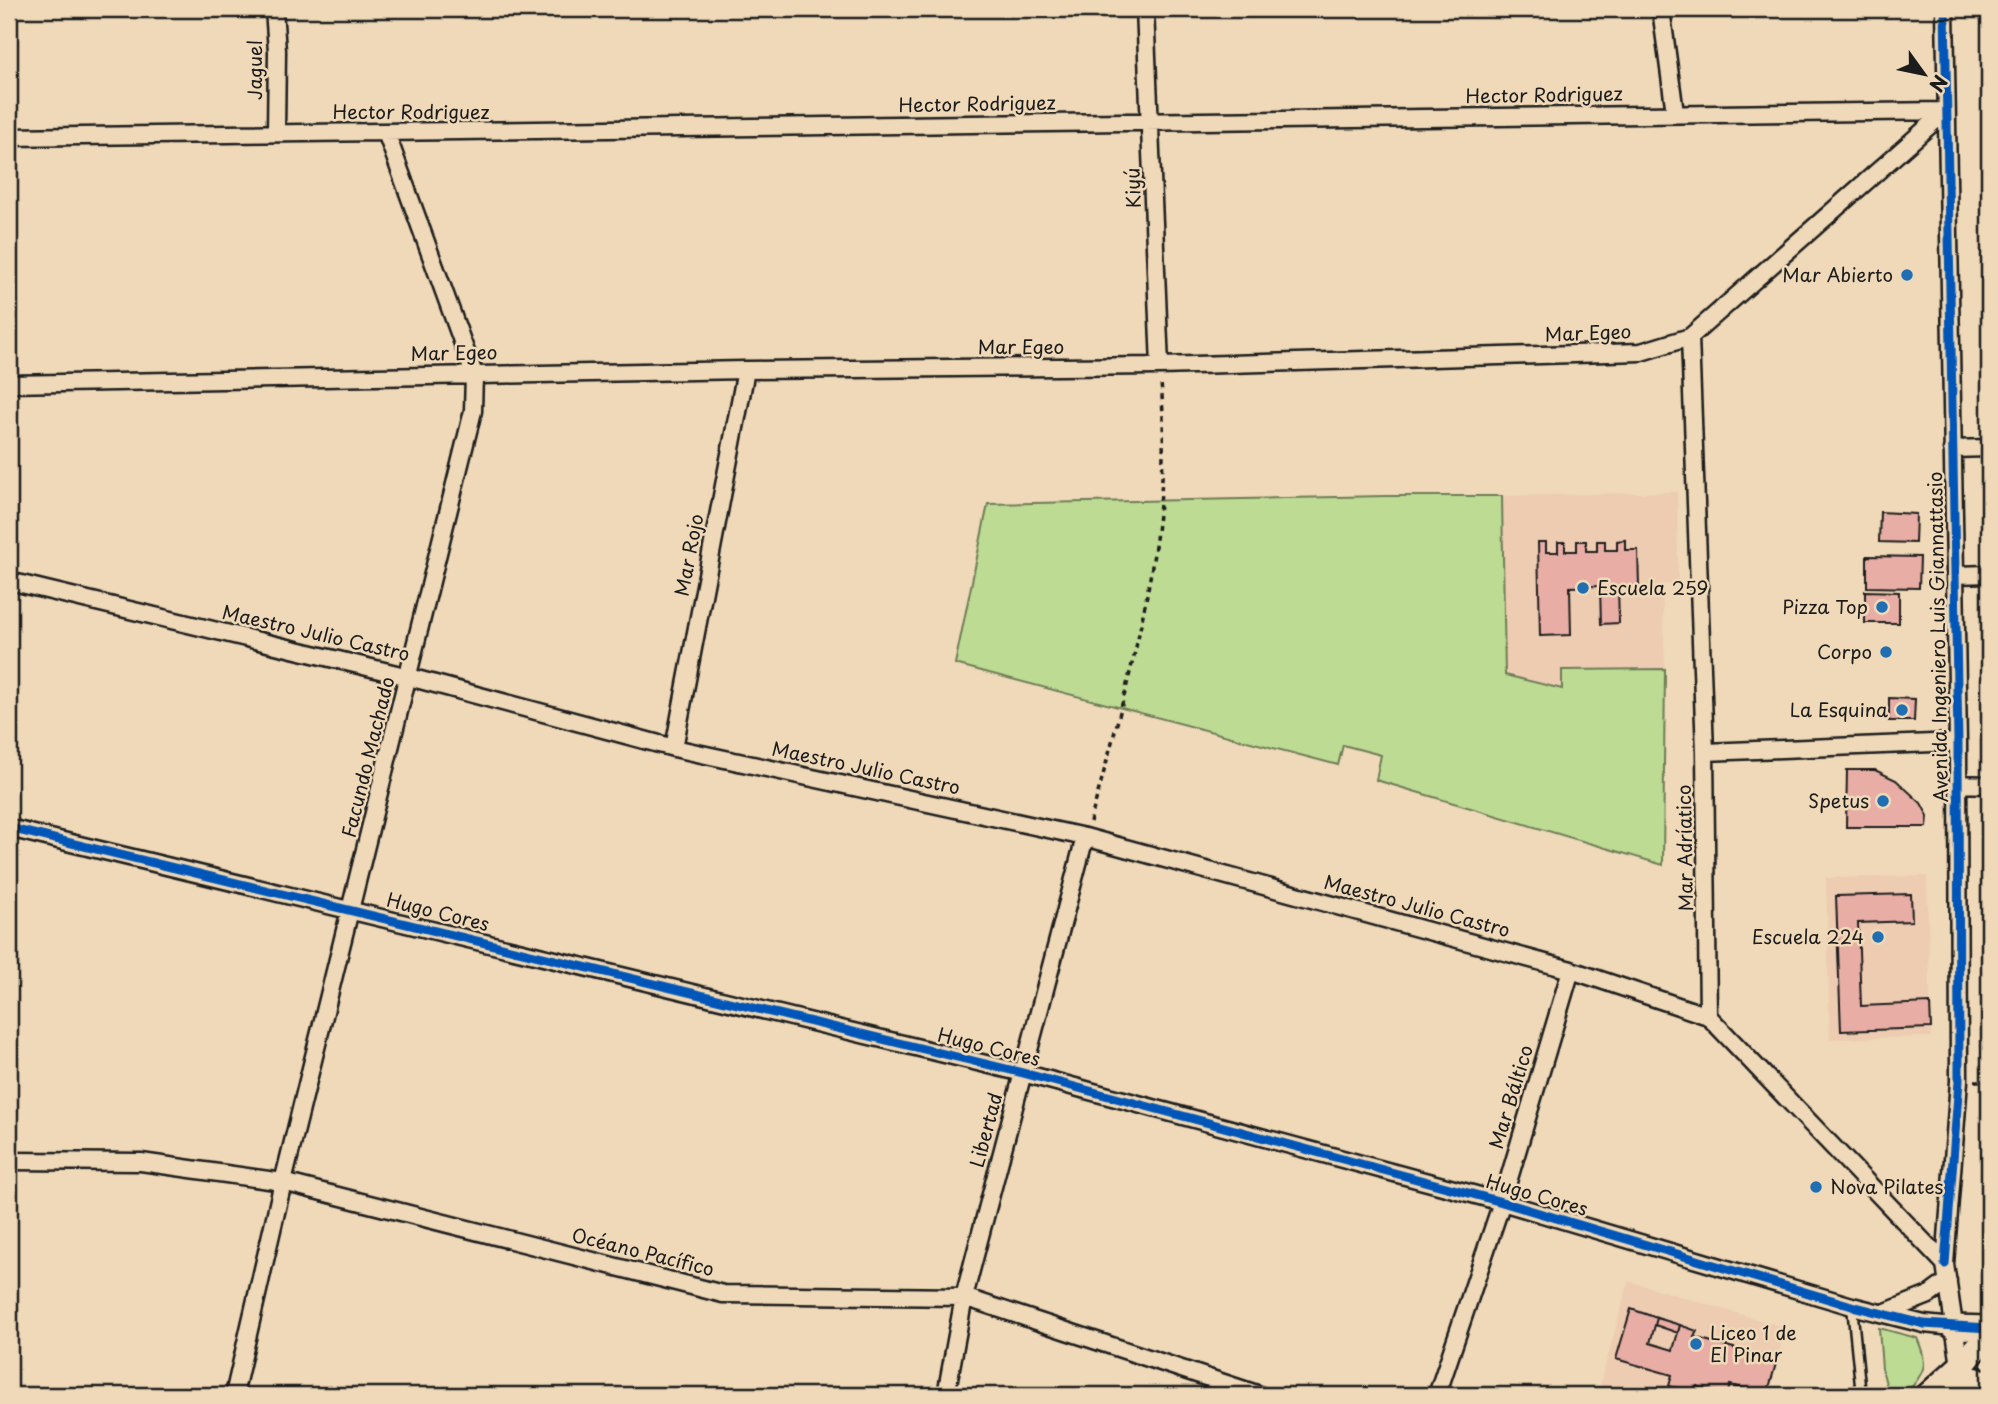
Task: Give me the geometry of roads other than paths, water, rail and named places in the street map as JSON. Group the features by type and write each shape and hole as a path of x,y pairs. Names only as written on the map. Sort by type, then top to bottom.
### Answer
{"main road":[{"path":"1962,1375 1989,1384"}],"street":[{"name":"Jaguel","path":"274,9 277,51 276,132"},
{"name":"Kiyú","path":"1144,9 1160,366"},
{"path":"1661,9 1675,113"},
{"name":"Avenida Ingeniero Luis Giannattasio","path":"1945,9 1958,741 1959,1081 1945,1264 1962,1375"},
{"name":"Hector Rodriguez","path":"9,138 276,132 387,135 1675,113 1946,111"},
{"name":"Mar Egeo","path":"9,384 474,374 1160,366 1641,352 1690,337 1946,111"},
{"name":"Facundo Machado","path":"234,1395 283,1182 473,411 474,374 387,135"},
{"name":"Mar Adríatico","path":"1690,337 1705,752 1708,1016"},
{"name":"Mar Rojo","path":"674,748 746,370"},
{"path":"1952,449 1989,449"},
{"path":"1955,575 1989,574"},
{"name":"Maestro Julio Castro","path":"9,581 409,677 674,748 1085,837 1571,970 1708,1016"},
{"path":"1705,752 1958,741"},
{"path":"1958,784 1989,785"},
{"name":"Hugo Cores","path":"9,828 1023,1073 1502,1202 1852,1306 1886,1312 1924,1324 1953,1327"},
{"name":"Libertad","path":"946,1395 964,1297 1085,837"},
{"name":"Mar Báltico","path":"1437,1395 1502,1202 1571,970"},
{"path":"1708,1016 1945,1264"},
{"name":"Océano Pacífico","path":"9,1161 141,1162 283,1182 723,1294 964,1297 1260,1395"},
{"path":"1886,1312 1929,1295 1948,1281"},
{"path":"1953,1327 1989,1330 1962,1375"},
{"path":"1928,1395 1962,1375 1989,1349"}],"lane":[{"path":"1852,1306 1861,1395"}],"place":[{"name":"Mar Abierto","path":"1907,275"},
{"name":"Escuela 259","path":"1583,588"},
{"name":"Pizza Top","path":"1882,607"},
{"name":"Corpo","path":"1886,652"},
{"name":"La Esquina","path":"1902,710"},
{"name":"Spetus","path":"1883,801"},
{"name":"Escuela 224","path":"1878,937"},
{"name":"Nova Pilates","path":"1816,1187"},
{"name":"Liceo 1 de El Pinar","path":"1696,1344"}]}
